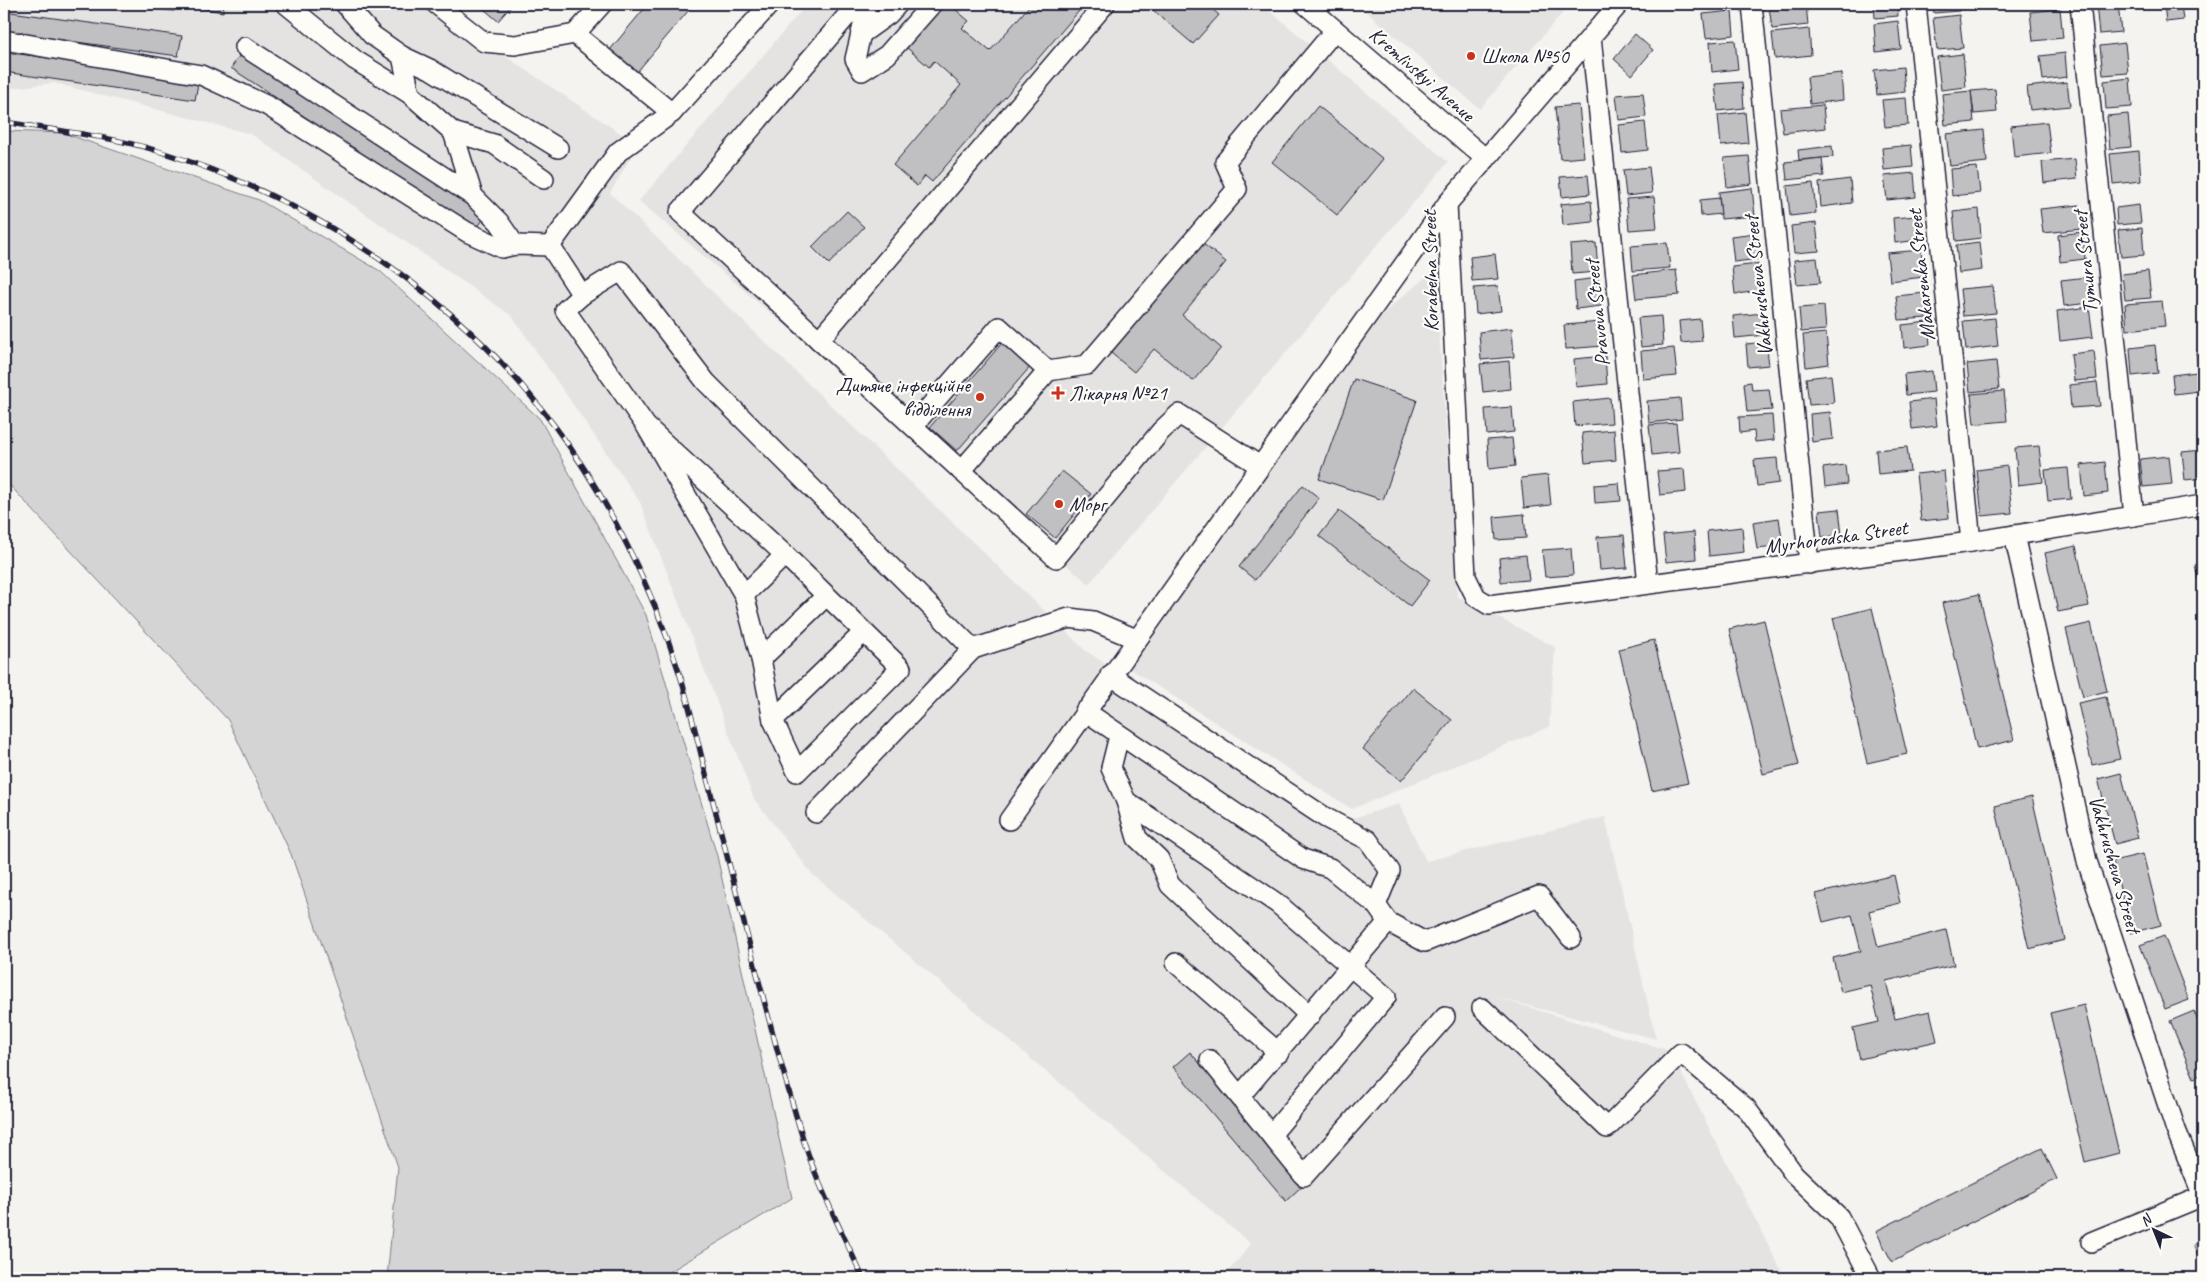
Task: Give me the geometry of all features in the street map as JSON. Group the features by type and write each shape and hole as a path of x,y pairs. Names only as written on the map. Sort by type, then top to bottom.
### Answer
{"street":[{"path":"286,4 355,60 410,94 454,132 494,144 544,179"},
{"path":"345,4 372,35 402,56 430,69 558,148"},
{"path":"436,4 484,42 515,46 575,34 602,4"},
{"path":"550,246 618,152 672,113 770,4"},
{"path":"857,4 680,212 1056,558 1161,431 1180,414 1260,466"},
{"path":"868,4 855,59 862,71 887,55 932,4"},
{"path":"861,34 889,14 898,4"},
{"path":"819,340 1106,4"},
{"name":"Kremlivskyi Avenue","path":"1305,4 1486,159"},
{"name":"Korabelna Street","path":"1476,597 1466,577 1447,204 1619,4"},
{"name":"Vakhrusheva Street","path":"1752,4 1809,564"},
{"name":"Makarenka Street","path":"1916,4 1971,542"},
{"name":"Tymura Street","path":"2080,4 2134,516"},
{"path":"961,471 1048,372 1087,365 1237,189 1225,162 1335,30"},
{"path":"575,34 672,113"},
{"name":"Pravova Street","path":"1591,37 1648,584"},
{"path":"4,40 201,75 268,106 467,232 502,248 515,245 550,246"},
{"path":"244,47 473,196 499,222 515,245"},
{"path":"402,56 410,94"},
{"path":"454,132 473,196"},
{"path":"1009,820 1110,675 1447,204"},
{"path":"550,246 582,295"},
{"path":"646,426 785,555 900,668 797,772 773,720 761,659 744,595 646,426 565,310 582,295 621,271 706,382 973,649"},
{"path":"913,426 999,327 1048,372"},
{"name":"Myrhorodska Street","path":"1476,597 1489,605 1971,542 2203,505"},
{"name":"Vakhrusheva Street","path":"2014,535 2087,861 2176,1130 2203,1196"},
{"path":"744,595 785,555"},
{"path":"761,659 826,596"},
{"path":"816,813 973,649 1069,618 1092,621 1136,639"},
{"path":"773,720 863,633"},
{"path":"1110,675 1326,818 1368,840 1390,871 1376,905"},
{"path":"1085,711 1119,736 1304,859 1330,868 1376,905 1388,922 1426,942 1539,896 1571,938"},
{"path":"1119,736 1111,768 1126,801 1137,838 1159,859 1170,885 1310,1016"},
{"path":"1126,801 1278,904 1350,968 1386,997 1271,1135"},
{"path":"1240,1096 1279,1053 1388,922"},
{"path":"1176,963 1279,1053"},
{"path":"1482,1008 1607,1128 1682,1053 1746,1108 1794,1174 1839,1217 1871,1278"},
{"path":"1210,1060 1304,1176 1445,1017"},
{"path":"2091,1242 2203,1196"}],"shaded area":[{"path":"4,4 427,4 638,145 610,193 1085,650 1128,680 1350,819 1399,804 1426,861 1605,817 1656,1039 1495,997 1670,1051 1785,1278 1223,1278 1251,1244 812,874 754,799 640,502 512,316 251,134 54,83 4,89"},
{"name":"Лікарня №21","path":"807,4 1262,4 1448,162 1089,584 639,201"},
{"name":"Школа №50","path":"1357,4 1570,4 1480,109"},
{"path":"4,131 63,133 259,200 380,271 540,419 646,615 717,856 792,1198 659,1278 387,1278 398,1167 291,854 228,720 4,479"},
{"path":"1435,269 1457,596 1555,647 1549,727 1352,809 1129,668 1381,315"}],"building":[{"path":"111,4 175,4 174,11"},
{"path":"195,4 224,4 223,12 195,7"},
{"path":"478,4 513,4 498,21"},
{"path":"648,4 694,4 631,79 604,57"},
{"path":"943,4 949,4 969,21 962,28 990,51 1031,4 1085,4 932,182 925,176 917,186 893,165 961,85 934,61 929,67 906,47"},
{"path":"1146,4 1206,4 1219,15 1193,44"},
{"path":"1806,4 1808,25 1772,29 1769,6"},
{"path":"1874,4 1897,4 1898,16 1875,18"},
{"path":"1933,4 1958,4 1959,11 1934,13"},
{"path":"2096,4 2118,4 2121,32 2099,34"},
{"path":"2164,4 2181,4 2183,20 2166,22"},
{"path":"2060,9 2063,38 2033,41 2030,12"},
{"path":"4,11 182,36 178,56 4,32"},
{"path":"1732,11 1734,35 1706,38 1703,14"},
{"path":"1959,15 1963,48 1937,50 1933,18"},
{"path":"1898,21 1901,49 1876,52 1874,24"},
{"path":"1809,29 1811,55 1775,59 1772,33"},
{"path":"1635,34 1653,50 1632,75 1614,59"},
{"path":"1735,40 1738,69 1712,72 1710,42"},
{"path":"2125,43 2128,73 2103,75 2100,46"},
{"path":"4,52 199,78 195,100 4,72"},
{"path":"241,53 486,215 476,230 231,68"},
{"path":"2065,53 2067,77 2043,80 2040,56"},
{"path":"1963,54 1966,87 1941,90 1937,57"},
{"path":"1903,67 1905,92 1877,95 1874,70"},
{"path":"1841,73 1843,100 1810,104 1807,77"},
{"path":"2130,78 2132,107 2106,109 2104,81"},
{"path":"1742,82 1744,108 1718,111 1715,84"},
{"path":"2067,82 2070,106 2030,110 2027,87"},
{"path":"1995,89 1997,112 1974,114 1971,91"},
{"path":"1971,91 1974,122 1945,125 1942,94"},
{"path":"1643,93 1646,117 1619,120 1616,95"},
{"path":"1906,98 1908,125 1885,127 1882,100"},
{"path":"1579,105 1584,157 1560,159 1555,107"},
{"path":"1823,105 1825,128 1783,133 1780,109"},
{"path":"1318,106 1383,159 1337,215 1272,162"},
{"path":"1745,112 1748,143 1721,146 1718,115"},
{"path":"2128,114 2131,147 2110,149 2107,116"},
{"path":"1645,122 1648,150 1622,153 1619,125"},
{"path":"2047,122 2051,153 2014,157 2011,126"},
{"path":"1984,130 1987,162 1950,166 1946,134"},
{"path":"1911,145 1913,167 1884,170 1882,148"},
{"path":"1832,146 1833,157 1799,160 1798,150"},
{"path":"2139,151 2141,181 2113,184 2110,154"},
{"path":"1749,156 1752,184 1727,187 1724,158"},
{"path":"1822,158 1824,176 1787,180 1785,162"},
{"path":"2075,159 2077,179 2044,183 2042,162"},
{"path":"1649,167 1652,193 1626,196 1623,170"},
{"path":"1977,167 1980,193 1952,196 1950,169"},
{"path":"1914,173 1916,197 1887,200 1884,176"},
{"path":"1588,175 1590,194 1562,197 1560,177"},
{"path":"1850,179 1852,203 1821,207 1819,183"},
{"path":"1813,183 1816,213 1790,216 1787,186"},
{"path":"1752,188 1755,216 1721,219 1719,192"},
{"path":"1654,197 1657,228 1629,230 1626,199"},
{"path":"1719,198 1721,214 1701,216 1700,200"},
{"path":"1591,201 1593,222 1563,225 1561,204"},
{"path":"2079,205 2082,229 2043,233 2040,209"},
{"path":"2139,205 2141,223 2117,225 2116,208"},
{"path":"1979,209 1981,238 1956,241 1953,212"},
{"path":"847,211 864,227 829,264 812,247"},
{"path":"1917,216 1919,240 1895,243 1893,218"},
{"path":"1816,223 1819,251 1794,253 1791,226"},
{"path":"2142,228 2144,255 2121,257 2118,230"},
{"path":"2083,232 2085,259 2060,262 2058,235"},
{"path":"1756,233 1759,259 1734,262 1731,236"},
{"path":"1979,242 1982,270 1959,273 1956,245"},
{"path":"1202,243 1226,262 1182,315 1221,348 1193,381 1154,349 1134,372 1111,353"},
{"path":"1596,243 1598,272 1572,274 1570,245"},
{"path":"1667,243 1670,268 1633,271 1631,246"},
{"path":"1921,250 1924,277 1890,281 1887,253"},
{"path":"1495,254 1498,279 1472,281 1470,257"},
{"path":"1817,258 1820,283 1797,285 1794,260"},
{"path":"1758,264 1762,291 1735,294 1732,267"},
{"path":"1676,270 1679,295 1636,299 1633,275"},
{"path":"2148,271 2151,298 2125,300 2122,274"},
{"path":"2087,277 2090,303 2064,306 2061,280"},
{"path":"1598,278 1601,306 1576,309 1574,281"},
{"path":"1498,286 1501,311 1476,314 1474,288"},
{"path":"1993,286 1996,313 1963,316 1960,289"},
{"path":"1925,293 1927,318 1899,320 1896,296"},
{"path":"2162,301 2165,326 2127,330 2125,304"},
{"path":"1824,306 1826,330 1801,332 1799,308"},
{"path":"2089,307 2093,337 2060,341 2057,311"},
{"path":"1763,313 1765,335 1735,338 1733,316"},
{"path":"1661,316 1663,345 1641,347 1638,318"},
{"path":"1995,318 1998,346 1966,350 1963,321"},
{"path":"1700,319 1702,341 1681,343 1679,321"},
{"path":"1601,322 1603,346 1566,349 1564,325"},
{"path":"1928,322 1930,345 1904,348 1902,325"},
{"path":"1512,328 1514,357 1481,360 1479,332"},
{"path":"1826,333 1829,364 1806,367 1803,335"},
{"path":"1766,342 1769,365 1748,367 1746,344"},
{"name":"Дитяче інфекційне відділення","path":"1002,343 1030,367 957,451 930,427"},
{"path":"2155,345 2158,373 2132,376 2130,348"},
{"path":"1674,348 1677,376 1643,379 1641,351"},
{"path":"2094,351 2097,379 2074,381 2071,354"},
{"path":"2196,352 2203,352 2203,369 2198,369"},
{"path":"1605,356 1607,384 1576,387 1574,359"},
{"path":"1509,361 1511,389 1483,392 1480,364"},
{"path":"1996,361 1999,389 1970,392 1967,364"},
{"path":"1932,371 1934,392 1906,395 1904,374"},
{"path":"2197,372 2199,391 2174,394 2172,375"},
{"path":"1831,375 1834,403 1809,405 1806,378"},
{"path":"1354,379 1417,400 1383,500 1319,479"},
{"path":"1751,382 1752,390 1769,389 1772,410 1747,412 1744,383"},
{"path":"2097,382 2100,406 2071,408 2069,385"},
{"path":"2004,391 2007,421 1974,424 1971,394"},
{"path":"1610,398 1612,423 1575,426 1573,402"},
{"path":"1680,398 1682,419 1649,423 1647,401"},
{"path":"1934,399 1937,426 1912,429 1909,402"},
{"path":"1512,407 1514,432 1487,435 1485,409"},
{"path":"1830,412 1833,439 1812,442 1810,414"},
{"path":"1772,415 1774,440 1755,442 1754,431 1740,433 1739,417"},
{"path":"1676,423 1679,452 1652,455 1649,425"},
{"path":"1614,430 1616,460 1585,463 1582,433"},
{"path":"1512,438 1515,466 1489,469 1487,440"},
{"path":"2039,446 2043,482 2018,485 2015,448"},
{"path":"1907,447 1910,471 1878,474 1876,450"},
{"path":"2203,450 2203,478 2185,480 2182,452"},
{"path":"2169,456 2172,484 2143,487 2140,459"},
{"path":"1777,458 1779,483 1757,486 1754,460"},
{"path":"2105,462 2108,493 2084,496 2081,465"},
{"path":"1845,465 1847,484 1825,487 1823,468"},
{"path":"2007,466 2012,513 1982,516 1977,470"},
{"path":"2068,468 2071,499 2048,501 2045,470"},
{"path":"1684,469 1686,492 1660,495 1657,471"},
{"name":"Морг","path":"1062,471 1091,494 1055,538 1026,514"},
{"path":"1944,471 1949,518 1921,521 1916,474"},
{"path":"1548,475 1551,505 1524,508 1521,478"},
{"path":"1619,483 1621,501 1595,503 1594,485"},
{"path":"1303,485 1319,498 1255,580 1239,567"},
{"path":"1839,509 1842,535 1822,537 1819,511"},
{"path":"1339,511 1430,580 1410,606 1319,536"},
{"path":"1524,514 1526,538 1496,540 1494,517"},
{"path":"1779,518 1783,546 1757,549 1753,522"},
{"path":"1742,527 1744,552 1709,556 1707,531"},
{"path":"2203,527 2203,556 2197,529"},
{"path":"1694,532 1696,559 1666,562 1663,535"},
{"path":"1624,535 1627,568 1600,570 1597,537"},
{"path":"2076,546 2089,606 2058,612 2045,553"},
{"path":"1571,548 1573,575 1545,577 1542,550"},
{"path":"1526,555 1529,580 1501,582 1499,558"},
{"path":"2203,563 2203,578 2198,579 2195,565"},
{"path":"1979,594 2014,740 1977,749 1942,603"},
{"path":"1872,608 1907,754 1867,763 1833,618"},
{"path":"1764,620 1799,765 1763,774 1729,629"},
{"path":"2091,623 2107,691 2083,697 2066,629"},
{"path":"1654,640 1688,783 1652,791 1619,649"},
{"path":"1413,688 1452,720 1401,781 1363,749"},
{"path":"2106,697 2120,759 2092,765 2078,703"},
{"path":"2121,773 2138,838 2115,844 2098,779"},
{"path":"2032,797 2065,940 2029,949 1995,806"},
{"path":"2143,854 2161,925 2131,933 2113,861"},
{"path":"1894,875 1900,903 1869,911 1878,947 1946,930 1954,965 1886,981 1895,1019 1930,1011 1937,1041 1860,1059 1853,1028 1879,1022 1870,985 1841,992 1833,958 1861,951 1852,915 1823,922 1816,894"},
{"path":"2164,936 2189,1000 2165,1009 2140,945"},
{"path":"2084,1005 2119,1153 2085,1162 2050,1013"},
{"path":"2194,1011 2203,1035 2203,1074 2194,1078 2170,1021"},
{"path":"1190,1052 1304,1184 1286,1201 1173,1067"},
{"path":"2042,1148 2057,1179 1892,1262 1876,1231"},
{"path":"2203,1240 2203,1267 2193,1245"}],"railway":[{"path":"4,122 101,137 158,151 216,171 272,196 326,225 379,258 428,295 475,336 517,380 556,428 594,484 611,514 642,577 668,641 687,700 766,1009 804,1142 824,1194 863,1278"}],"place":[{"name":"Школа №50","path":"1471,56"},
{"name":"Лікарня №21","path":"1058,393"},
{"name":"Дитяче інфекційне відділення","path":"980,397"},
{"name":"Морг","path":"1059,504"}]}
